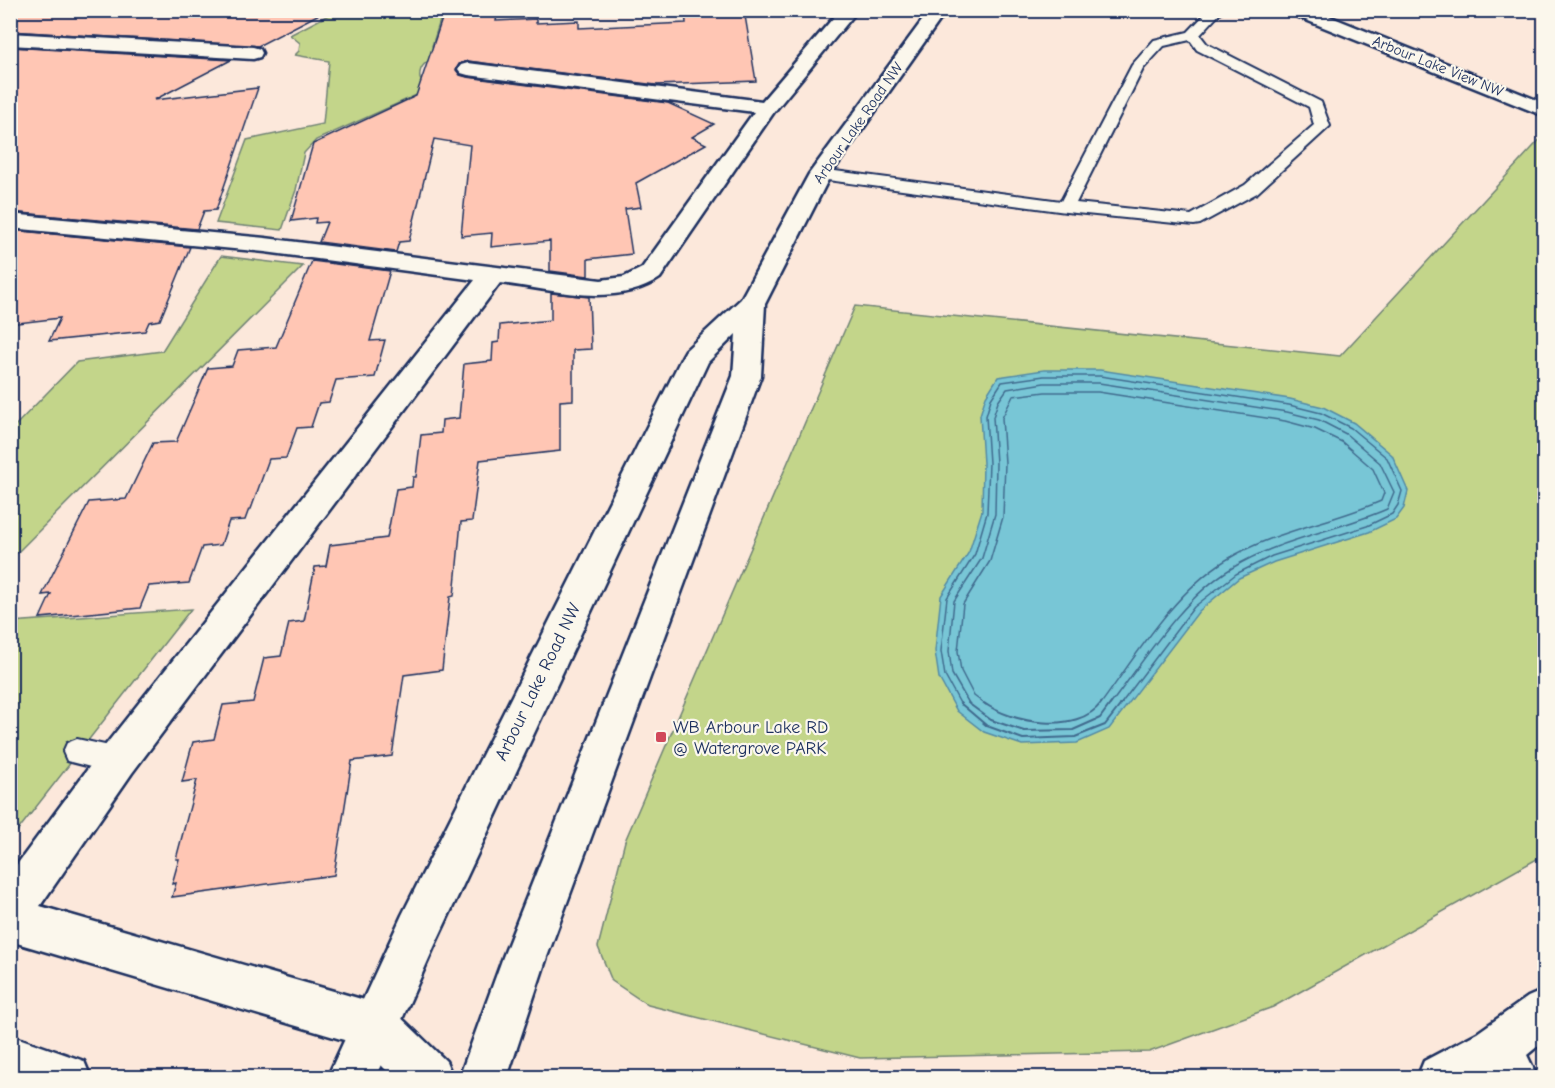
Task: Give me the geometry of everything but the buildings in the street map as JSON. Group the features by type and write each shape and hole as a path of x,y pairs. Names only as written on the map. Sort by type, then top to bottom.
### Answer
{"street":[{"path":"10,221 265,245 601,288 621,286 640,281 651,273 767,108 850,10"},
{"name":"Arbour Lake Road NW","path":"351,1077 428,910 696,357 752,304 820,174 939,10"},
{"name":"Arbour Lake View NW","path":"1297,10 1545,110"},
{"path":"10,39 253,53"},
{"path":"468,69 767,108"},
{"path":"10,911 118,760 494,273"},
{"name":"Arbour Lake Road NW","path":"483,1077 525,957 747,376 752,304"},
{"path":"10,919 375,1026 429,1077"},
{"path":"1440,1077 1504,1064 1545,1013"},
{"path":"10,1059 67,1077"}],"lane":[{"path":"1066,207 1137,68 1160,43 1193,35 1217,10"},
{"path":"820,174 1066,207 1194,220 1251,189 1322,126 1316,105 1203,47 1193,35"},
{"path":"77,752 118,760"}],"green space":[{"path":"336,11 443,11 432,46 437,56 424,65 420,71 420,79 430,89 316,140 304,153 296,190 282,230 216,223 247,140 323,124 329,61 295,55 299,51 300,43 290,35"},
{"path":"1544,135 1544,855 1273,1007 1149,1052 860,1058 648,1005 612,981 598,947 625,841 855,306 1340,356"},
{"path":"221,256 303,266 11,559 11,430 77,362 162,351"},
{"path":"191,609 11,839 11,622"}],"water":[{"path":"1044,370 1100,370 1290,399 1323,407 1354,423 1392,455 1408,491 1404,508 1396,519 1369,532 1274,562 1239,578 1199,611 1109,729 1077,743 1022,745 984,732 957,711 939,678 935,651 941,596 969,552 982,511 983,463 980,415 986,396 998,377"}],"place":[{"name":"WB Arbour Lake RD @ Watergrove PARK","path":"661,737"}]}
